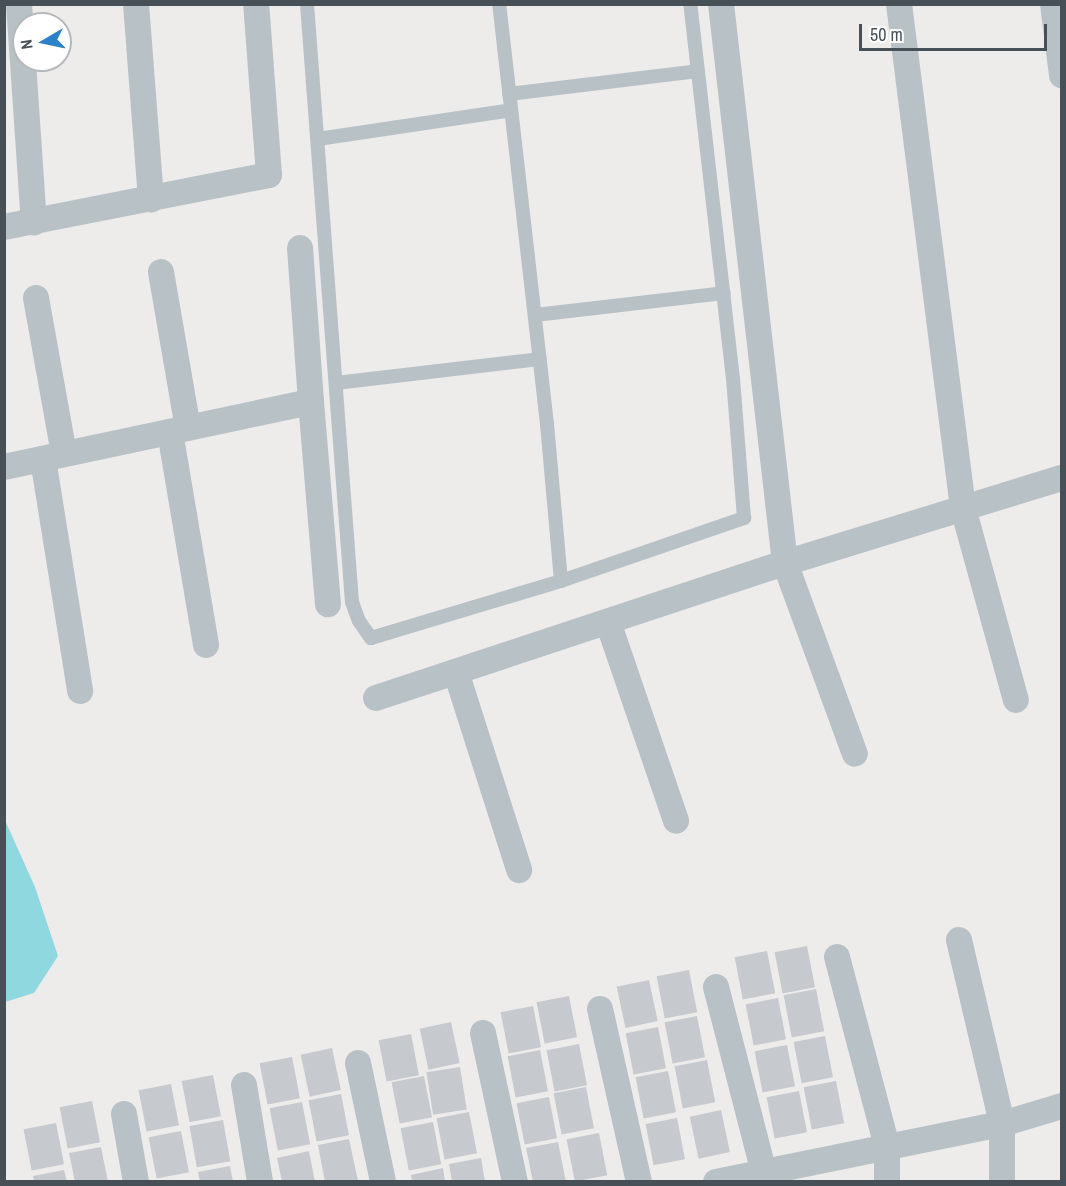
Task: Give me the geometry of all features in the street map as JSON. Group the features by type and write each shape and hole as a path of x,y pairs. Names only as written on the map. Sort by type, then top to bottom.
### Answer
{"street":[{"path":"19,4 15,87 34,222"},
{"path":"136,4 151,199"},
{"path":"4,227 269,176 256,4"},
{"path":"721,4 785,563 855,754"},
{"path":"899,4 963,508 1016,700"},
{"path":"1053,4 1062,75"},
{"path":"300,248 328,604"},
{"path":"161,272 207,645"},
{"path":"36,298 80,691"},
{"path":"4,467 311,402"},
{"path":"376,698 785,563 1062,478"},
{"path":"608,622 676,821"},
{"path":"456,672 519,870"},
{"path":"959,940 1002,1124 1002,1182"},
{"path":"837,957 887,1146 887,1182"},
{"path":"716,987 764,1177"},
{"path":"600,1009 639,1182"},
{"path":"483,1033 514,1182"},
{"path":"358,1063 382,1182"},
{"path":"244,1085 260,1182"},
{"path":"716,1182 764,1177 887,1146 1002,1124 1062,1106"},
{"path":"124,1114 136,1182"}],"lane":[{"path":"307,4 352,602 359,621 371,639 561,580 744,518 723,293 690,4"},
{"path":"499,4 540,359 561,580"},
{"path":"509,94 698,71"},
{"path":"318,139 511,110"},
{"path":"535,315 723,293"},
{"path":"336,383 540,359"}],"water":[{"path":"4,818 35,887 58,956 34,993 5,1002"}],"building":[{"path":"807,946 815,987 783,994 775,952"},
{"path":"767,951 775,993 743,1000 735,957"},
{"path":"689,970 697,1012 665,1019 657,976"},
{"path":"649,980 658,1021 625,1028 617,987"},
{"path":"816,989 824,1031 792,1038 784,995"},
{"path":"569,996 577,1037 545,1044 537,1002"},
{"path":"778,998 786,1039 754,1046 746,1004"},
{"path":"533,1006 541,1047 509,1054 501,1012"},
{"path":"697,1016 705,1057 673,1064 665,1022"},
{"path":"451,1022 460,1063 428,1070 420,1029"},
{"path":"658,1027 666,1068 634,1075 626,1033"},
{"path":"411,1034 419,1075 387,1082 379,1040"},
{"path":"825,1036 833,1077 802,1083 794,1042"},
{"path":"579,1044 587,1085 555,1092 547,1050"},
{"path":"787,1045 795,1086 763,1093 755,1051"},
{"path":"332,1048 341,1090 310,1097 301,1055"},
{"path":"540,1050 548,1091 516,1098 508,1056"},
{"path":"292,1057 300,1098 268,1105 260,1063"},
{"path":"707,1060 715,1102 683,1109 675,1066"},
{"path":"460,1067 467,1109 433,1115 426,1072"},
{"path":"668,1071 676,1112 644,1119 636,1077"},
{"path":"213,1075 221,1116 190,1122 182,1081"},
{"path":"424,1076 432,1117 400,1124 392,1082"},
{"path":"836,1081 844,1123 812,1130 804,1087"},
{"path":"171,1084 179,1125 147,1132 139,1090"},
{"path":"586,1087 594,1128 562,1135 554,1093"},
{"path":"799,1091 807,1132 775,1139 767,1097"},
{"path":"341,1094 349,1135 317,1142 309,1100"},
{"path":"549,1097 557,1138 525,1145 517,1103"},
{"path":"92,1101 100,1142 68,1149 60,1107"},
{"path":"302,1102 310,1144 278,1151 270,1108"},
{"path":"721,1110 730,1152 699,1159 690,1117"},
{"path":"469,1112 477,1153 445,1160 437,1118"},
{"path":"677,1118 685,1159 654,1165 646,1124"},
{"path":"223,1120 230,1161 197,1167 190,1126"},
{"path":"433,1122 441,1164 409,1171 401,1128"},
{"path":"56,1123 64,1164 32,1171 24,1129"},
{"path":"181,1131 189,1172 157,1179 149,1137"},
{"path":"599,1133 607,1175 575,1182 567,1139"},
{"path":"349,1139 358,1181 325,1182 318,1145"},
{"path":"558,1142 566,1182 533,1182 526,1148"},
{"path":"101,1147 108,1182 75,1182 69,1153"},
{"path":"309,1151 315,1182 282,1182 277,1158"},
{"path":"481,1158 485,1182 452,1182 449,1164"},
{"path":"230,1166 233,1182 200,1182 198,1172"},
{"path":"443,1168 445,1182 412,1182 411,1175"},
{"path":"64,1170 67,1182 34,1182 33,1176"}]}
